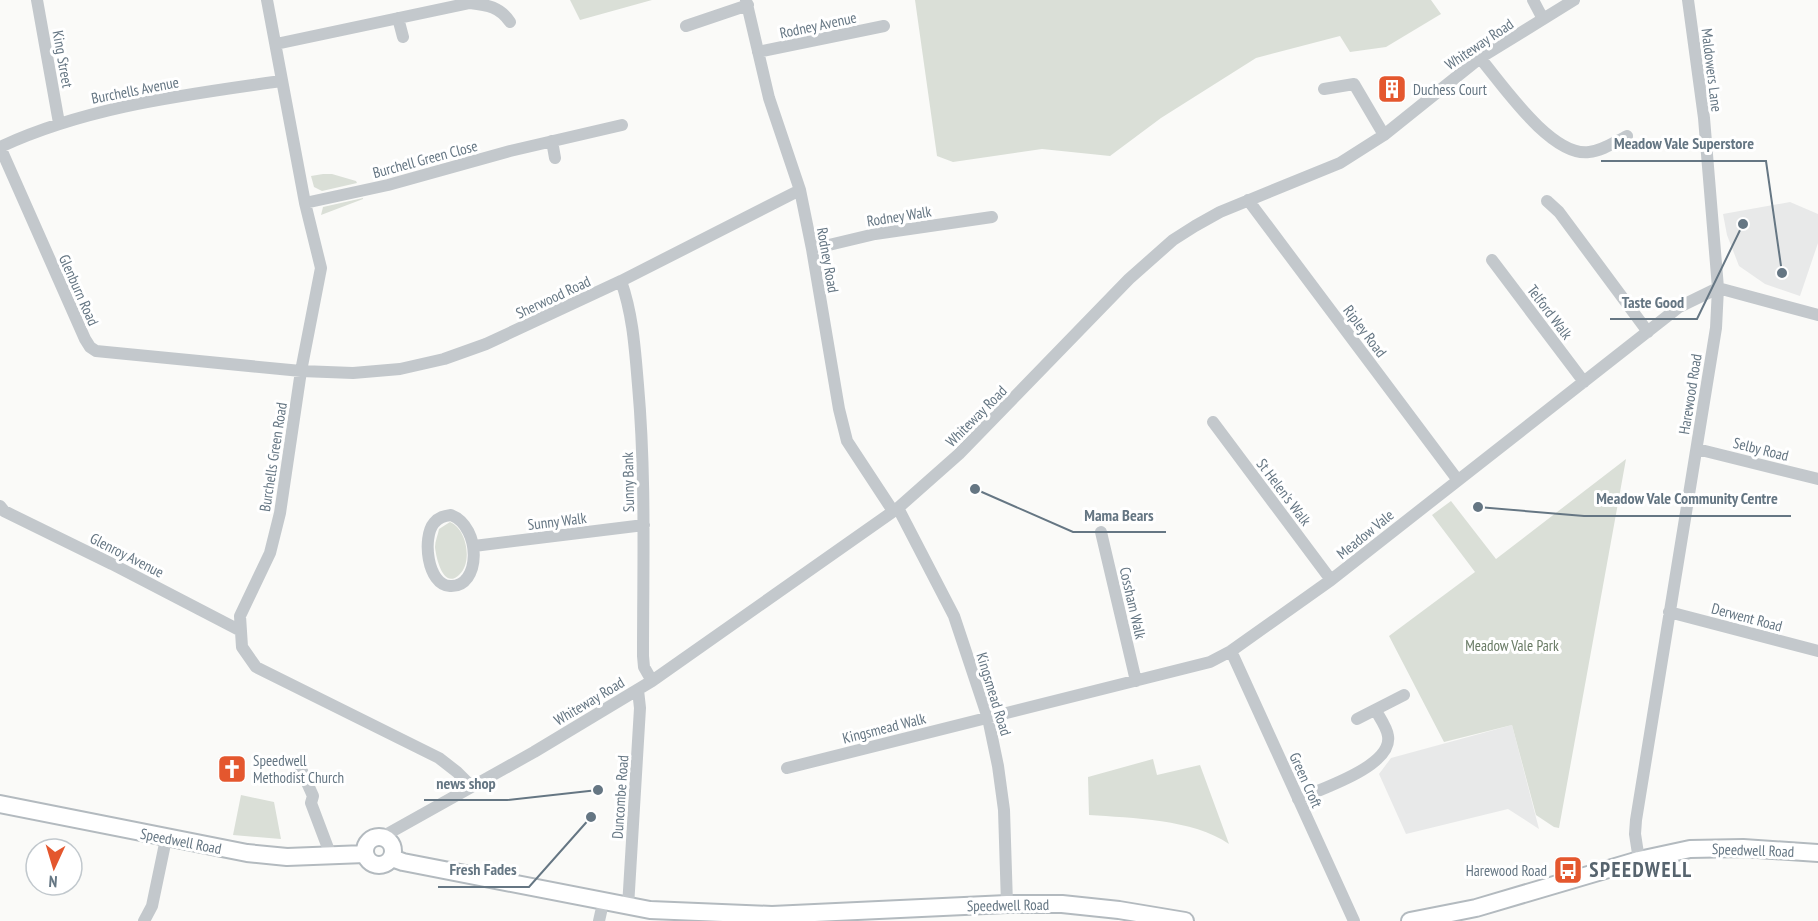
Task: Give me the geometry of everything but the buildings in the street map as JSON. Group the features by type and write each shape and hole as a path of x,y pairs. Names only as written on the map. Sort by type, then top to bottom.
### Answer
{"street":[{"name":"King Street","path":"37,0 59,123"},
{"name":"Burchells Green Road","path":"267,0 305,203 321,268 301,371 280,513 270,553 240,616 242,647 256,667 439,758 471,786"},
{"path":"1533,0 1543,19"},
{"name":"Whiteway Road","path":"382,837 638,690 895,510 959,454 1149,260 1195,226 1248,200 1340,163 1384,135 1480,58 1574,0"},
{"name":"Maldowers Lane","path":"1687,0 1704,118 1718,288"},
{"name":"Rodney Road","path":"686,26 747,2 769,98 800,190 839,409 848,441 868,475 895,510"},
{"path":"276,44 470,3 490,5 503,12 510,22"},
{"path":"398,18 403,37"},
{"name":"Rodney Avenue","path":"758,52 884,26"},
{"path":"1480,58 1535,125 1563,145 1581,153 1590,152 1627,136"},
{"name":"Burchells Avenue","path":"0,147 31,132 123,106 281,81"},
{"path":"1324,89 1354,84 1384,135"},
{"name":"Burchell Green Close","path":"305,203 388,185 510,151 622,125"},
{"path":"552,141 555,158"},
{"name":"Glenburn Road","path":"0,147 90,347 96,351 301,371"},
{"name":"Sherwood Road","path":"301,371 353,373 400,369 444,359 486,344 621,281 800,190"},
{"name":"Ripley Road","path":"1248,200 1457,480"},
{"path":"1547,201 1560,212 1648,332"},
{"name":"Rodney Walk","path":"812,249 875,234 992,217"},
{"name":"Telford Walk","path":"1492,260 1584,382"},
{"name":"Sunny Bank","path":"621,281 627,299 634,342 641,425 644,525 643,656 644,667 652,681"},
{"path":"1718,288 1818,315"},
{"name":"Meadow Vale","path":"988,717 1210,662 1231,651 1332,580 1679,306 1718,288"},
{"name":"Harewood Road","path":"1639,860 1635,834 1636,820 1716,328 1718,288"},
{"name":"St Helen's Walk","path":"1213,422 1332,580"},
{"name":"Selby Road","path":"1697,449 1818,479"},
{"name":"Glenroy Avenue","path":"0,506 4,511 241,631"},
{"name":"Kingsmead Road","path":"895,510 954,616 988,717 1004,810 1007,904"},
{"path":"451,514 460,518 471,535 474,546 473,567 464,582 452,587 442,584 433,572 429,558 428,543 433,524 441,517 451,514"},
{"name":"Sunny Walk","path":"474,546 644,525"},
{"name":"Cossham Walk","path":"1101,532 1136,681"},
{"name":"Derwent Road","path":"1669,612 1818,651"},
{"name":"Green Croft","path":"1231,651 1354,921"},
{"name":"Duncombe Road","path":"628,907 640,708 638,690"},
{"path":"1357,719 1404,695"},
{"path":"1298,799 1364,770 1380,759 1388,749 1389,735 1376,711"},
{"name":"Kingsmead Walk","path":"788,768 988,717"},
{"path":"302,769 313,796 310,803 331,856"},
{"name":"Speedwell Road","path":"0,804 247,854 287,857 364,854 371,864 377,866 392,858 497,881 650,910 772,915 1007,904 1062,904 1119,910 1185,921"},
{"path":"364,854 368,841 375,837 382,837 392,845 392,858"},
{"path":"144,921 152,906 166,839"},
{"name":"Speedwell Road","path":"1410,921 1476,908 1639,860 1690,849 1743,848 1818,853"},
{"name":"Speedwell Road","path":"497,881 600,916 650,910"}],"shaded area":[{"path":"1790,202 1818,214 1818,243 1800,296 1765,284 1739,266 1727,235 1723,214"},
{"path":"1512,725 1539,829 1508,809 1406,834 1379,774 1391,758"}],"green space":[{"path":"570,0 652,0 580,20"},
{"path":"915,0 1431,0 1441,14 1386,47 1350,52 1340,36 1256,58 1161,118 1110,156 1042,149 953,162 937,156"},
{"path":"332,174 357,183 322,191 314,187 311,176"},
{"path":"363,199 321,215 323,207"},
{"name":"Meadow Vale Park","path":"1626,459 1559,828 1536,815 1512,725 1444,742 1389,636 1475,572 1432,515 1451,501 1496,559"},
{"path":"450,522 461,532 467,555 463,570 453,579 441,570 435,547 439,529"},
{"path":"1153,759 1157,775 1200,765 1229,844 1198,829 1162,821 1089,815 1088,777"},
{"path":"241,795 274,802 281,839 233,835"}],"place":[{"name":"Duchess Court","path":"1392,89"},
{"name":"Taste Good","path":"1743,224"},
{"name":"Meadow Vale Superstore","path":"1782,273"},
{"name":"Mama Bears","path":"975,489"},
{"name":"Meadow Vale Community Centre","path":"1478,507"},
{"name":"Speedwell Methodist Church","path":"232,769"},
{"name":"news shop","path":"598,790"},
{"name":"Fresh Fades","path":"591,817"},
{"name":"Harewood Road","path":"1568,870"}],"district":[{"name":"SPEEDWELL","path":"1641,869"}]}
